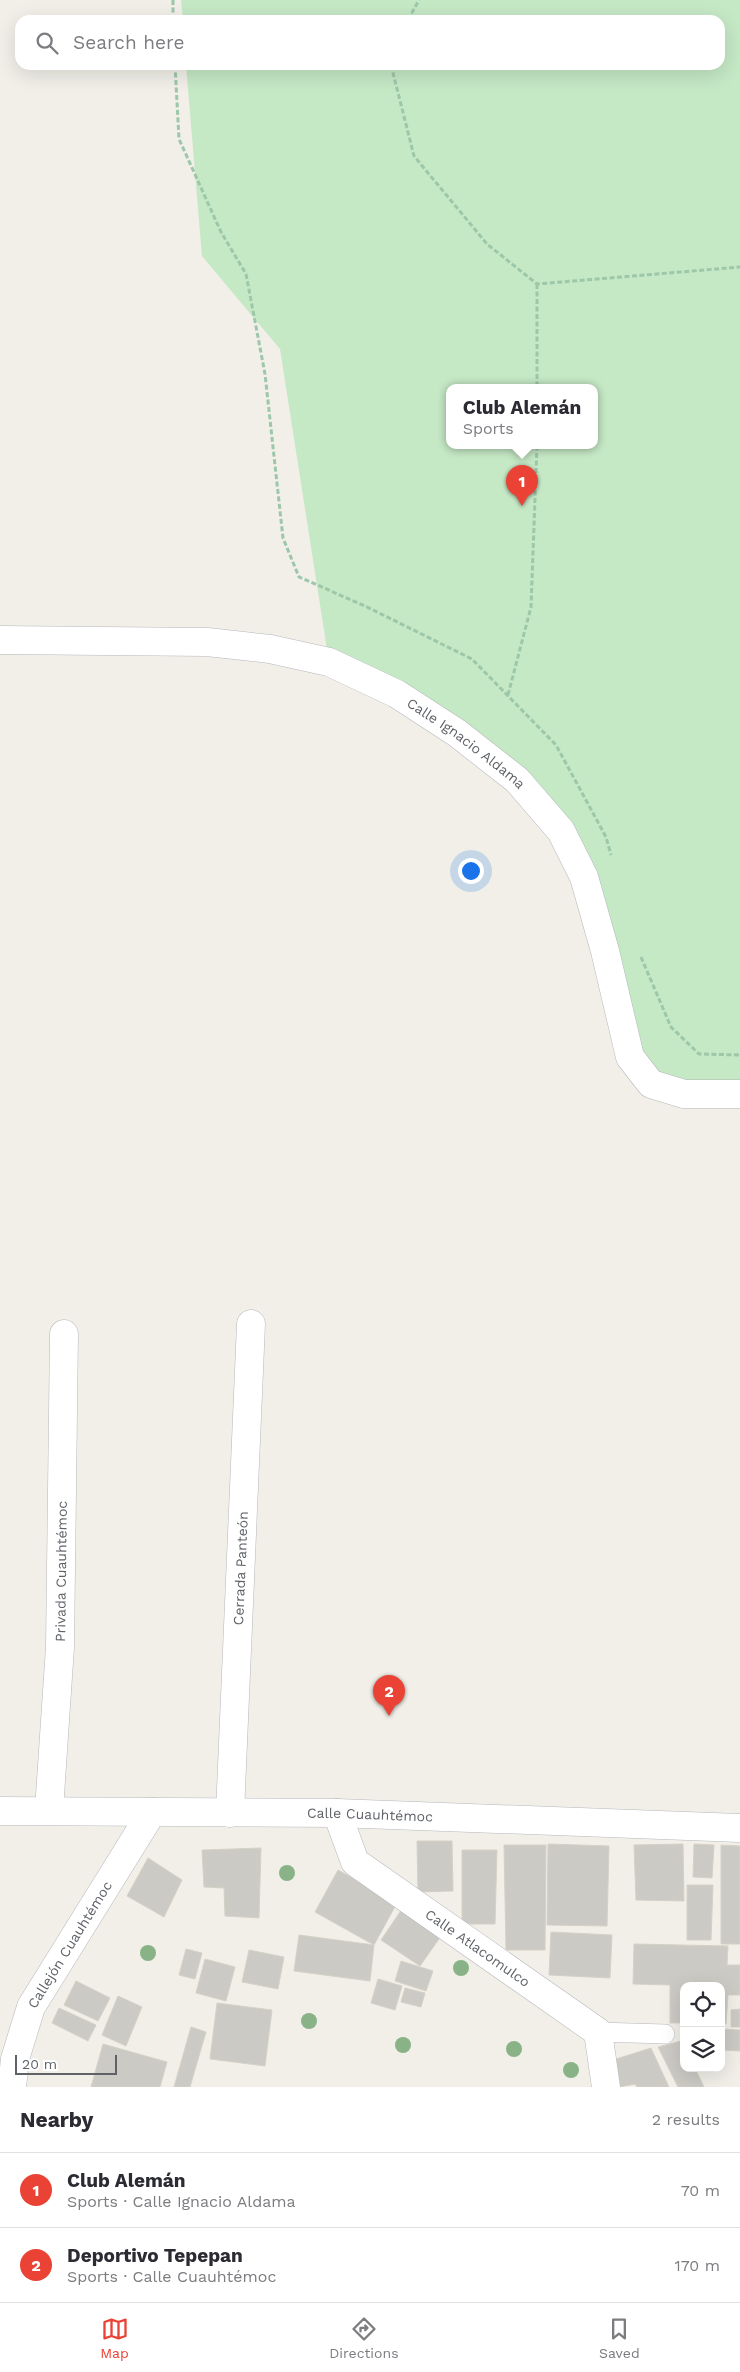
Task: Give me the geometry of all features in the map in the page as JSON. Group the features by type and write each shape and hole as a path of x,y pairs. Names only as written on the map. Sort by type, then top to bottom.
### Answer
{"street":[{"name":"Calle Ignacio Aldama","path":"0,640 207,642 270,649 329,662 397,694 457,733 517,780 561,831 584,877 605,951 630,1057 651,1084 684,1094 740,1094"},
{"name":"Cerrada Panteón","path":"230,1813 251,1324"},
{"name":"Privada Cuauhtémoc","path":"49,1810 60,1647 64,1334"},
{"name":"Calle Cuauhtémoc","path":"0,1811 337,1813 740,1828"},
{"name":"Callejón Cuauhtémoc","path":"12,2087 15,2059 31,2006 152,1812"},
{"name":"Calle Atlacomulco","path":"337,1813 355,1862 485,1951 598,2032"},
{"path":"598,2032 606,2087"}],"lane":[{"path":"598,2032 665,2034"}],"path":[{"path":"173,0 173,15"},
{"path":"411,15 419,0"},
{"path":"176,70 180,139 221,232 246,274 265,374 283,538 299,577 365,606 472,659 556,745 606,837 613,864"},
{"path":"392,70 414,156 486,244 537,284 740,267"},
{"path":"537,284 537,384"},
{"path":"508,695 532,607 537,449"},
{"path":"639,954 672,1027 699,1054 740,1055"}],"green space":[{"path":"181,0 740,0 740,1094 651,1084 584,877 517,780 329,662 280,349 202,256 186,70 725,70 725,15 182,15"}],"building":[{"path":"417,1841 452,1841 453,1891 418,1892"},
{"path":"548,1844 609,1846 607,1926 547,1925"},
{"path":"683,1844 684,1901 636,1900 634,1845"},
{"path":"694,1844 714,1845 712,1878 693,1877"},
{"path":"504,1845 546,1845 545,1950 506,1950"},
{"path":"721,1845 740,1846 740,1944 721,1944"},
{"path":"261,1848 259,1918 225,1916 224,1888 204,1887 202,1850"},
{"path":"462,1850 497,1850 495,1924 462,1924"},
{"path":"148,1858 182,1880 164,1917 127,1896"},
{"path":"338,1870 397,1903 374,1945 315,1912"},
{"path":"687,1885 713,1885 711,1940 687,1940"},
{"path":"402,1909 441,1936 420,1966 381,1940"},
{"path":"551,1932 612,1935 610,1978 549,1975"},
{"path":"299,1935 374,1945 370,1981 294,1971"},
{"path":"634,1944 728,1946 727,1965 740,1965 740,1995 728,1995 726,2024 725,1982 680,1982 680,2023 670,2023 670,1985 633,1984"},
{"path":"186,1949 202,1953 195,1979 179,1975"},
{"path":"249,1950 284,1957 278,1989 242,1982"},
{"path":"205,1959 235,1967 226,2001 196,1993"},
{"path":"401,1961 433,1971 426,1991 395,1981"},
{"path":"378,1979 402,1986 395,2010 371,2003"},
{"path":"76,1981 110,1998 98,2021 64,2005"},
{"path":"405,1988 425,1993 421,2007 401,2002"},
{"path":"118,1996 142,2007 126,2046 102,2035"},
{"path":"217,2003 272,2010 265,2066 210,2059"},
{"path":"59,2008 96,2025 88,2041 52,2023"},
{"path":"740,2009 740,2027 731,2027 731,2010"},
{"path":"191,2027 206,2032 190,2087 174,2087"},
{"path":"725,2029 740,2030 740,2051 725,2050"},
{"path":"680,2041 680,2072 697,2072 704,2087 678,2087 658,2047"},
{"path":"103,2044 167,2062 160,2087 91,2087"},
{"path":"651,2048 669,2087 637,2087 635,2084 620,2087 613,2060"}],"place":[{"name":"Club Alemán","path":"522,506"},
{"name":"Deportivo Tepepan","path":"389,1716"}]}
